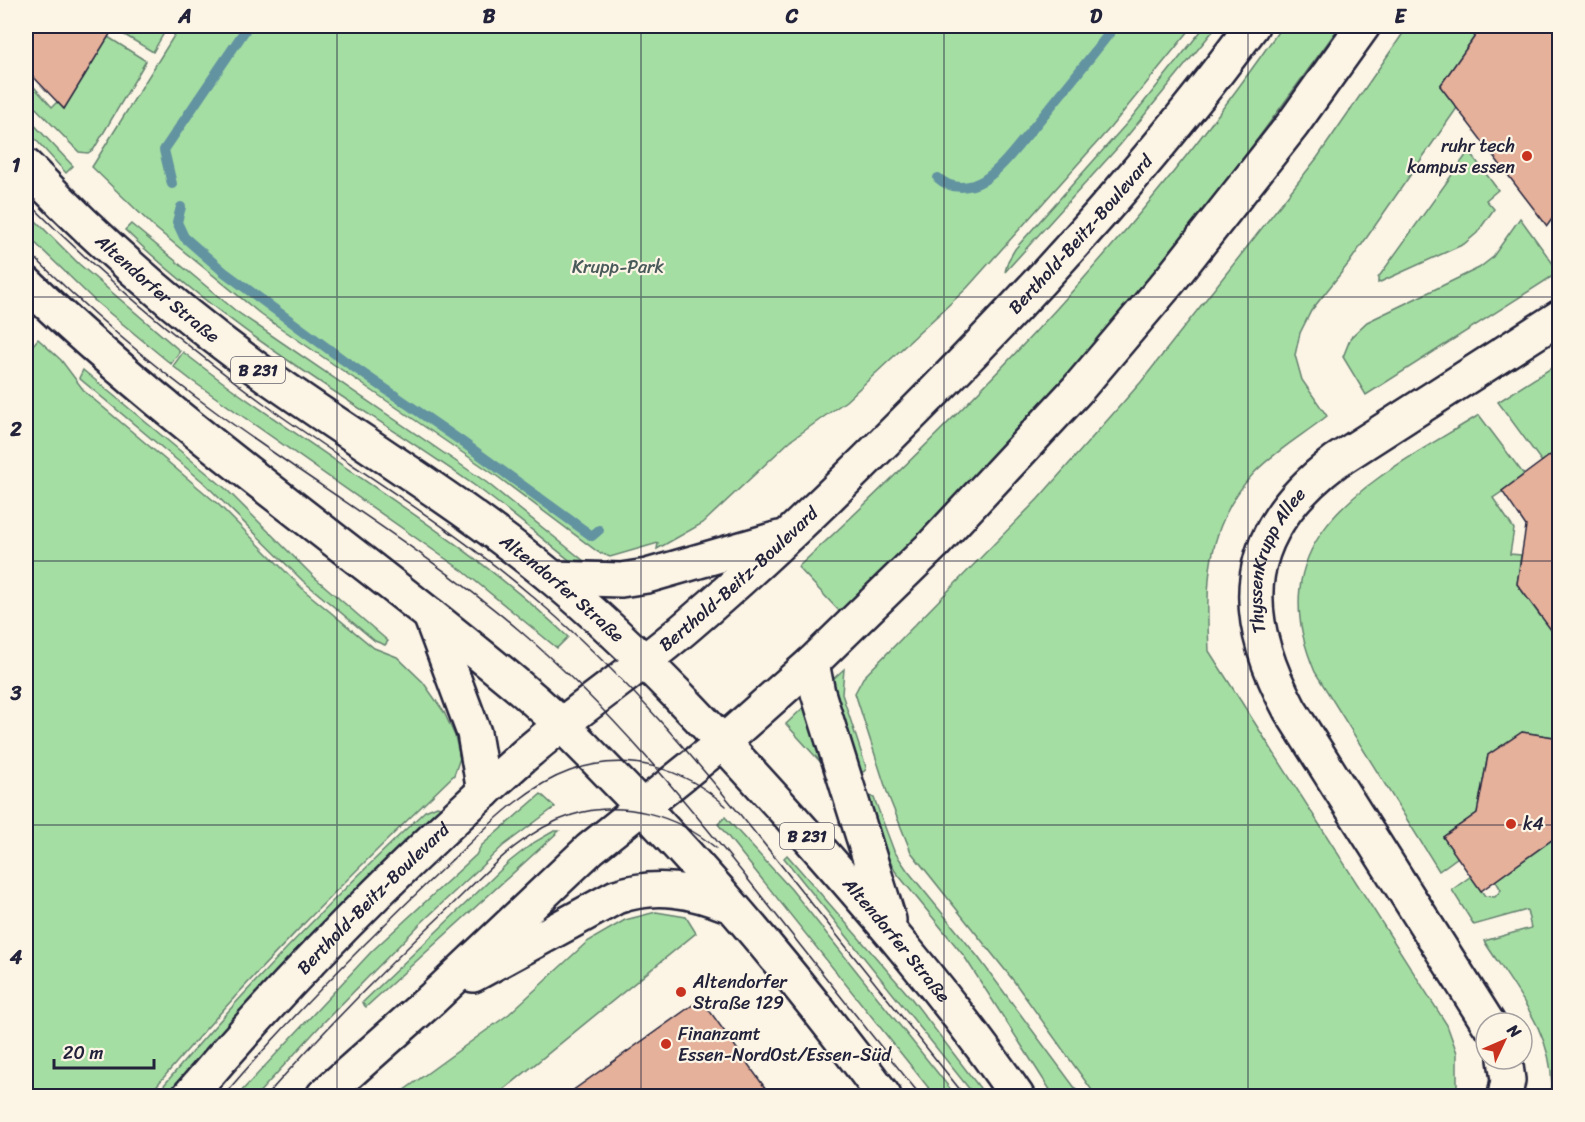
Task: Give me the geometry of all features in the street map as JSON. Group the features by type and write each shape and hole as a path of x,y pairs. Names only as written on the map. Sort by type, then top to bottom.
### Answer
{"main road":[{"name":"Berthold-Beitz-Boulevard","path":"189,1096 336,935 484,792 561,724 691,623 790,535 887,440 1013,312 1121,190 1252,26"},
{"path":"323,1096 433,998 581,857 723,742 812,663 934,544 1090,375 1205,238 1293,124 1363,26"},
{"name":"Altendorfer Straße","path":"26,166 114,253 190,318 271,378 462,508 553,578 643,661 723,742 892,930 984,1047 1017,1096"},
{"path":"26,282 207,440 429,614 561,724 642,807 733,907 787,971 884,1096"},
{"name":"ThyssenKrupp Allee","path":"1480,1011 1290,710 1274,681 1264,656 1258,622 1257,576 1266,543 1275,525 1314,478 1360,445 1560,317"},
{"path":"553,578 621,580 647,576 790,535"},
{"path":"429,614 474,733 484,792"},
{"path":"812,663 818,693 892,930"},
{"path":"433,998 598,907 630,892 646,888 683,890 733,907"},
{"path":"1505,1096 1508,1080 1507,1071"}],"green space":[{"path":"115,26 168,26 153,52 113,28"},
{"name":"Krupp-Park","path":"180,26 1193,26 1110,128 967,288 846,401 790,441 703,523 657,549 658,543 610,557 598,552 498,477 263,316 154,227 92,167"},
{"path":"1205,26 1217,26 1120,145 1005,272 1015,249 1128,122"},
{"path":"1282,26 1340,26 1194,223 1094,345 970,482 840,612 798,567 864,505 993,376 1116,242 1174,172"},
{"path":"1408,26 1482,26 1440,86 1457,108 1349,263 1311,311 1300,333 1295,355 1302,380 1327,416 1262,465 1238,493 1226,513 1217,535 1209,579 1209,651 1447,1025 1457,1053 1457,1094 1456,1096 1096,1096 1013,980 911,852 888,795 855,693 863,678 1038,499 1141,382 1317,158"},
{"path":"108,37 146,61 94,149 88,153 79,152 26,98 26,78 52,107 57,102 64,109"},
{"path":"26,116 73,166 66,173 26,129"},
{"path":"1469,151 1498,190 1486,200 1494,209 1477,233 1464,244 1378,283 1378,278"},
{"path":"26,211 79,264 180,351 171,364 95,301 26,234"},
{"path":"1520,218 1559,272 1366,395 1343,357 1351,337 1367,322 1479,268 1492,258"},
{"path":"131,224 236,311 486,482 584,561 578,567 478,488 251,335 165,267 125,230"},
{"path":"38,339 61,360 85,392 219,505 306,592 374,648 397,657 423,682 444,712 455,736 460,758 454,775 296,931 148,1096 26,1096 26,353"},
{"path":"183,352 231,388 428,524 523,597 568,637 557,648 463,571 191,380 173,366"},
{"path":"1559,363 1559,450 1542,462 1498,402"},
{"path":"83,370 226,489 313,576 388,641 385,645 375,641 303,581 202,481 79,378"},
{"path":"1479,415 1525,476 1493,498 1514,529 1510,554 1521,555 1517,584 1541,617 1559,620 1559,738 1522,732 1488,755 1477,813 1443,837 1458,857 1439,871 1315,672 1301,623 1301,581 1314,544 1337,513 1368,486 1403,461"},
{"path":"844,669 842,694 866,767 865,771 858,774 831,681"},
{"path":"807,704 835,778 786,724"},
{"path":"865,793 874,798 894,851 907,870 978,957 1081,1096 1054,1096 964,956 895,871 881,843"},
{"path":"541,794 555,807 503,846 420,924 321,1025 256,1096 237,1096 372,951 476,855 481,846"},
{"path":"437,806 443,808 218,1038 168,1096 155,1096 252,985 354,879 425,811"},
{"path":"725,817 791,889 956,1096 935,1096 718,824"},
{"path":"554,831 559,831 366,1007 362,1003 509,862 533,843"},
{"path":"1559,834 1559,1096 1551,1096 1548,1054 1534,1020 1534,1011 1529,1011 1484,941 1531,928 1527,910 1474,925 1452,890 1471,876 1485,896 1495,897 1501,890 1494,878"},
{"path":"787,855 911,998 986,1096 975,1096 784,858"},
{"path":"656,912 686,917 696,933 496,1096 396,1096 509,1014 587,942 625,920"}],"building":[{"path":"26,26 115,26 64,109 26,69"},
{"name":"ruhr tech kampus essen","path":"1482,26 1560,26 1560,208 1547,226 1440,86"},
{"path":"1560,448 1560,642 1517,584 1526,526 1502,491"},
{"name":"k4","path":"1522,732 1560,738 1560,834 1481,891 1443,837 1477,813 1488,755"},
{"path":"701,999 771,1096 565,1096"}],"waterway":[{"path":"172,184 164,150 248,26"},
{"path":"938,178 949,185 960,187 978,183 997,170 1115,26"},
{"path":"181,207 177,222 184,237 224,272 342,359 461,441 592,536 599,530"}],"tram line":[{"path":"26,200 86,258 181,340 281,416 472,548 532,596 600,658 663,724 723,794 965,1096"},
{"path":"26,249 96,315 169,376 257,442 447,573 519,630 584,690 674,789 921,1096"},
{"path":"223,1096 306,1004 394,915 494,820 538,787 570,771 591,765 633,763 653,766 691,781 726,806"},
{"path":"266,1096 405,950 493,865 538,830 572,815 591,810 629,810 666,819 700,836 716,848"}],"place":[{"name":"ruhr tech kampus essen","path":"1527,156"},
{"name":"k4","path":"1511,824"},
{"name":"Altendorfer Straße 129","path":"681,992"},
{"name":"Finanzamt Essen-NordOst/Essen-Süd","path":"666,1044"}]}
